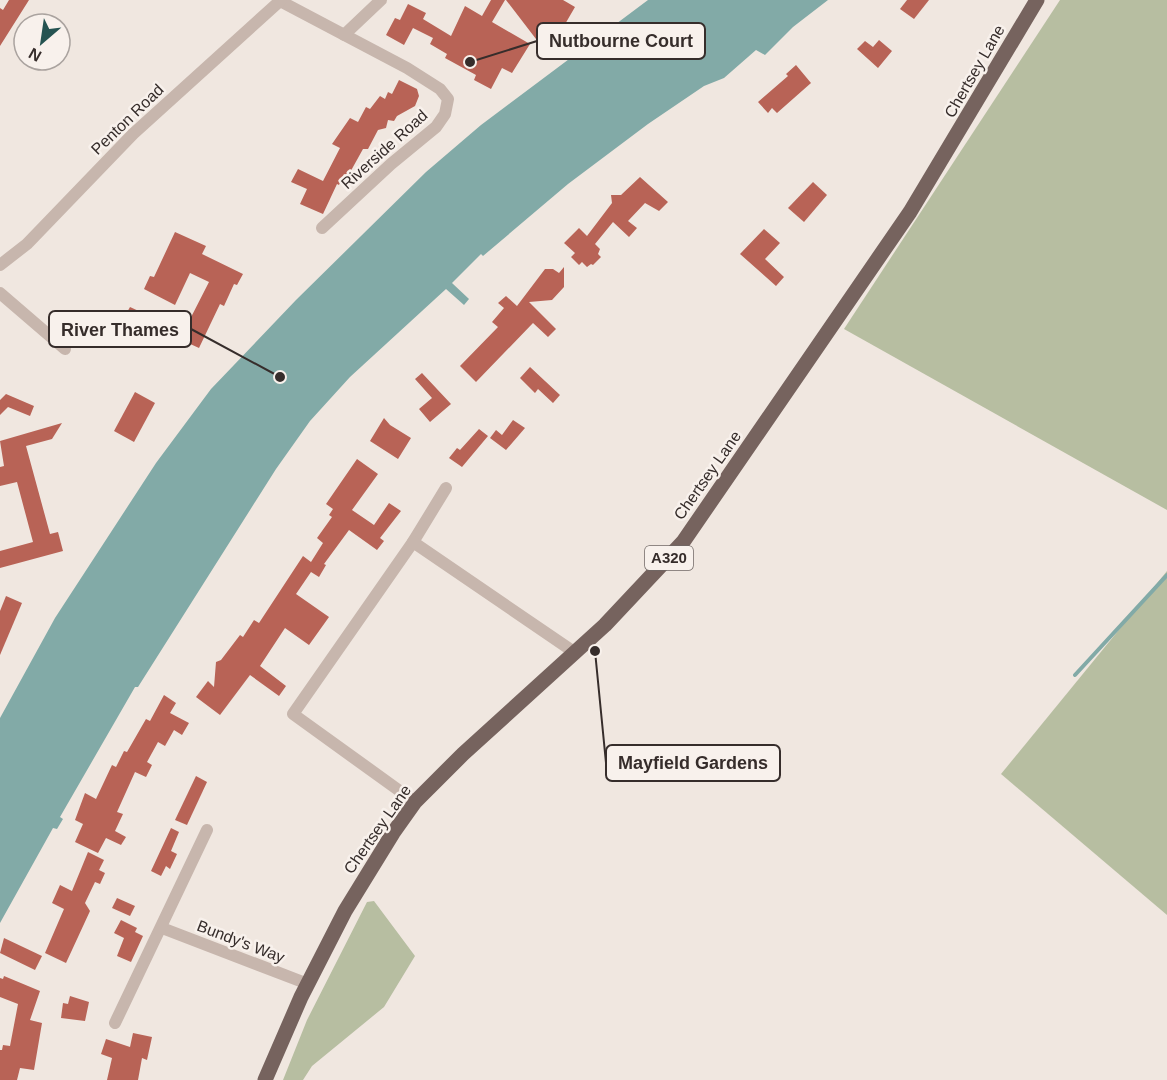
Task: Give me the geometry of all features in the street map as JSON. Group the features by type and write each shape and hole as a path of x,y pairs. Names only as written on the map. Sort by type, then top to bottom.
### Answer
{"main road":[{"name":"Chertsey Lane","path":"266,1080 308,984 365,875 415,801 630,601 683,542 910,212 1037,0"}],"street":[{"path":"344,35 381,0"},
{"name":"Riverside Road","path":"281,1 407,68 440,89 448,99 445,114 436,127 391,164 322,228"},
{"name":"Penton Road","path":"0,265 27,244 133,134 281,1"},
{"path":"0,293 65,349"},
{"path":"415,801 292,714 413,542 446,488"},
{"path":"413,542 574,652"},
{"path":"115,1023 207,830"},
{"name":"Bundy's Way","path":"162,928 308,984"}],"green space":[{"path":"1060,0 1167,0 1167,510 844,329"},
{"path":"1167,571 1167,915 1001,774"},
{"path":"374,901 415,956 384,1007 312,1066 303,1080 283,1080 307,1020 367,902"}],"water":[{"path":"648,0 828,0 793,27 765,55 756,50 724,78 704,86 648,124 568,184 483,256 481,254 452,283 469,299 464,305 446,289 350,377 310,421 276,469 138,687 135,687 60,817 63,819 57,829 53,828 0,923 0,718 55,618 156,463 211,389 296,300 426,172 481,125"}],"building":[{"path":"9,0 29,0 21,12 12,12 12,27 0,46 0,8 3,10"},
{"path":"491,0 505,0 492,22 530,44 512,73 502,68 491,89 474,80 476,75 445,58 447,54 430,44 433,38 413,28 404,45 386,35 395,18 400,20 408,4 426,13 423,19 451,36 465,6 482,16"},
{"path":"506,0 563,0 575,7 557,38 541,29 536,39"},
{"path":"907,0 929,0 914,19 900,9"},
{"path":"879,40 892,51 878,68 857,49 865,41 873,47"},
{"path":"796,65 811,83 777,113 772,108 768,113 758,102 788,76 786,74"},
{"path":"399,80 417,89 419,96 415,106 397,116 394,121 388,120 386,128 378,130 368,149 363,149 348,176 344,174 339,185 337,184 323,214 300,204 307,189 291,182 298,169 323,181 340,148 332,144 350,118 358,122 366,107 370,109 380,96 385,99 388,92 392,94"},
{"path":"640,177 668,202 659,211 645,203 628,221 637,228 629,237 613,222 595,244 600,249 598,254 601,257 593,265 587,267 582,262 579,265 571,257 575,253 564,243 579,228 587,236 612,203 611,195 621,195"},
{"path":"813,182 827,195 804,222 788,208"},
{"path":"764,229 780,243 765,259 784,277 776,286 740,254"},
{"path":"175,232 206,246 202,254 243,274 237,285 234,284 224,306 220,304 199,348 175,337 181,325 186,327 209,282 190,273 175,305 144,289 150,276 154,277"},
{"path":"564,267 564,287 552,300 529,302 556,329 548,337 533,323 476,382 460,366 498,327 492,322 504,308 498,303 506,296 517,306 545,269 553,269 559,273"},
{"path":"130,307 156,319 152,328 125,316"},
{"path":"530,367 560,395 553,403 538,389 535,393 520,378"},
{"path":"422,373 451,404 430,422 419,409 432,398 415,379"},
{"path":"135,392 155,403 134,442 114,431"},
{"path":"6,394 34,406 30,416 8,407 0,415 0,400"},
{"path":"384,418 390,425 411,438 398,459 370,441"},
{"path":"513,420 525,428 506,450 490,438 496,430 502,435"},
{"path":"62,423 52,439 26,446 50,534 58,532 63,551 0,568 0,551 33,542 17,482 0,486 0,467 4,466 0,441"},
{"path":"479,429 488,436 462,467 449,458 457,448 460,450"},
{"path":"357,459 378,474 352,510 374,525 389,503 401,511 380,538 384,541 377,550 349,530 324,564 326,565 319,577 311,572 296,594 329,617 309,645 285,628 260,666 286,686 279,696 250,675 220,715 196,697 208,681 214,687 216,662 221,660 240,635 243,637 254,620 259,623 303,556 311,562 323,543 317,538 332,517 329,515 333,509 326,504"},
{"path":"6,596 22,603 0,655 0,611"},
{"path":"164,695 176,703 170,713 189,723 182,735 174,730 165,746 158,742 147,762 152,765 146,777 135,772 117,812 123,814 115,831 126,837 121,845 106,838 98,853 75,842 83,824 75,820 85,793 96,799 112,765 116,767 146,719 150,721"},
{"path":"196,776 207,782 187,825 175,820"},
{"path":"171,828 179,832 171,851 177,854 170,869 166,866 161,876 151,871"},
{"path":"88,852 104,860 99,870 105,873 100,884 95,882 85,903 90,911 66,963 45,953 64,909 52,903 60,885 72,891"},
{"path":"117,898 135,906 130,916 112,908"},
{"path":"121,920 137,928 135,932 143,936 131,962 117,956 124,938 114,933"},
{"path":"4,938 42,956 35,970 0,953"},
{"path":"4,976 40,991 30,1020 42,1023 34,1070 20,1068 17,1080 0,1080 0,1050 3,1045 10,1046 18,1004 0,997 0,978 3,979"},
{"path":"70,996 89,1002 85,1021 61,1018 63,1003 68,1004"},
{"path":"133,1033 152,1037 147,1060 142,1058 138,1080 107,1080 112,1058 101,1054 106,1039 130,1047"}],"waterway":[{"path":"1075,675 1167,575"}],"place":[{"name":"Nutbourne Court","path":"470,62"},
{"name":"River Thames","path":"280,377"},
{"name":"Mayfield Gardens","path":"595,651"}]}
